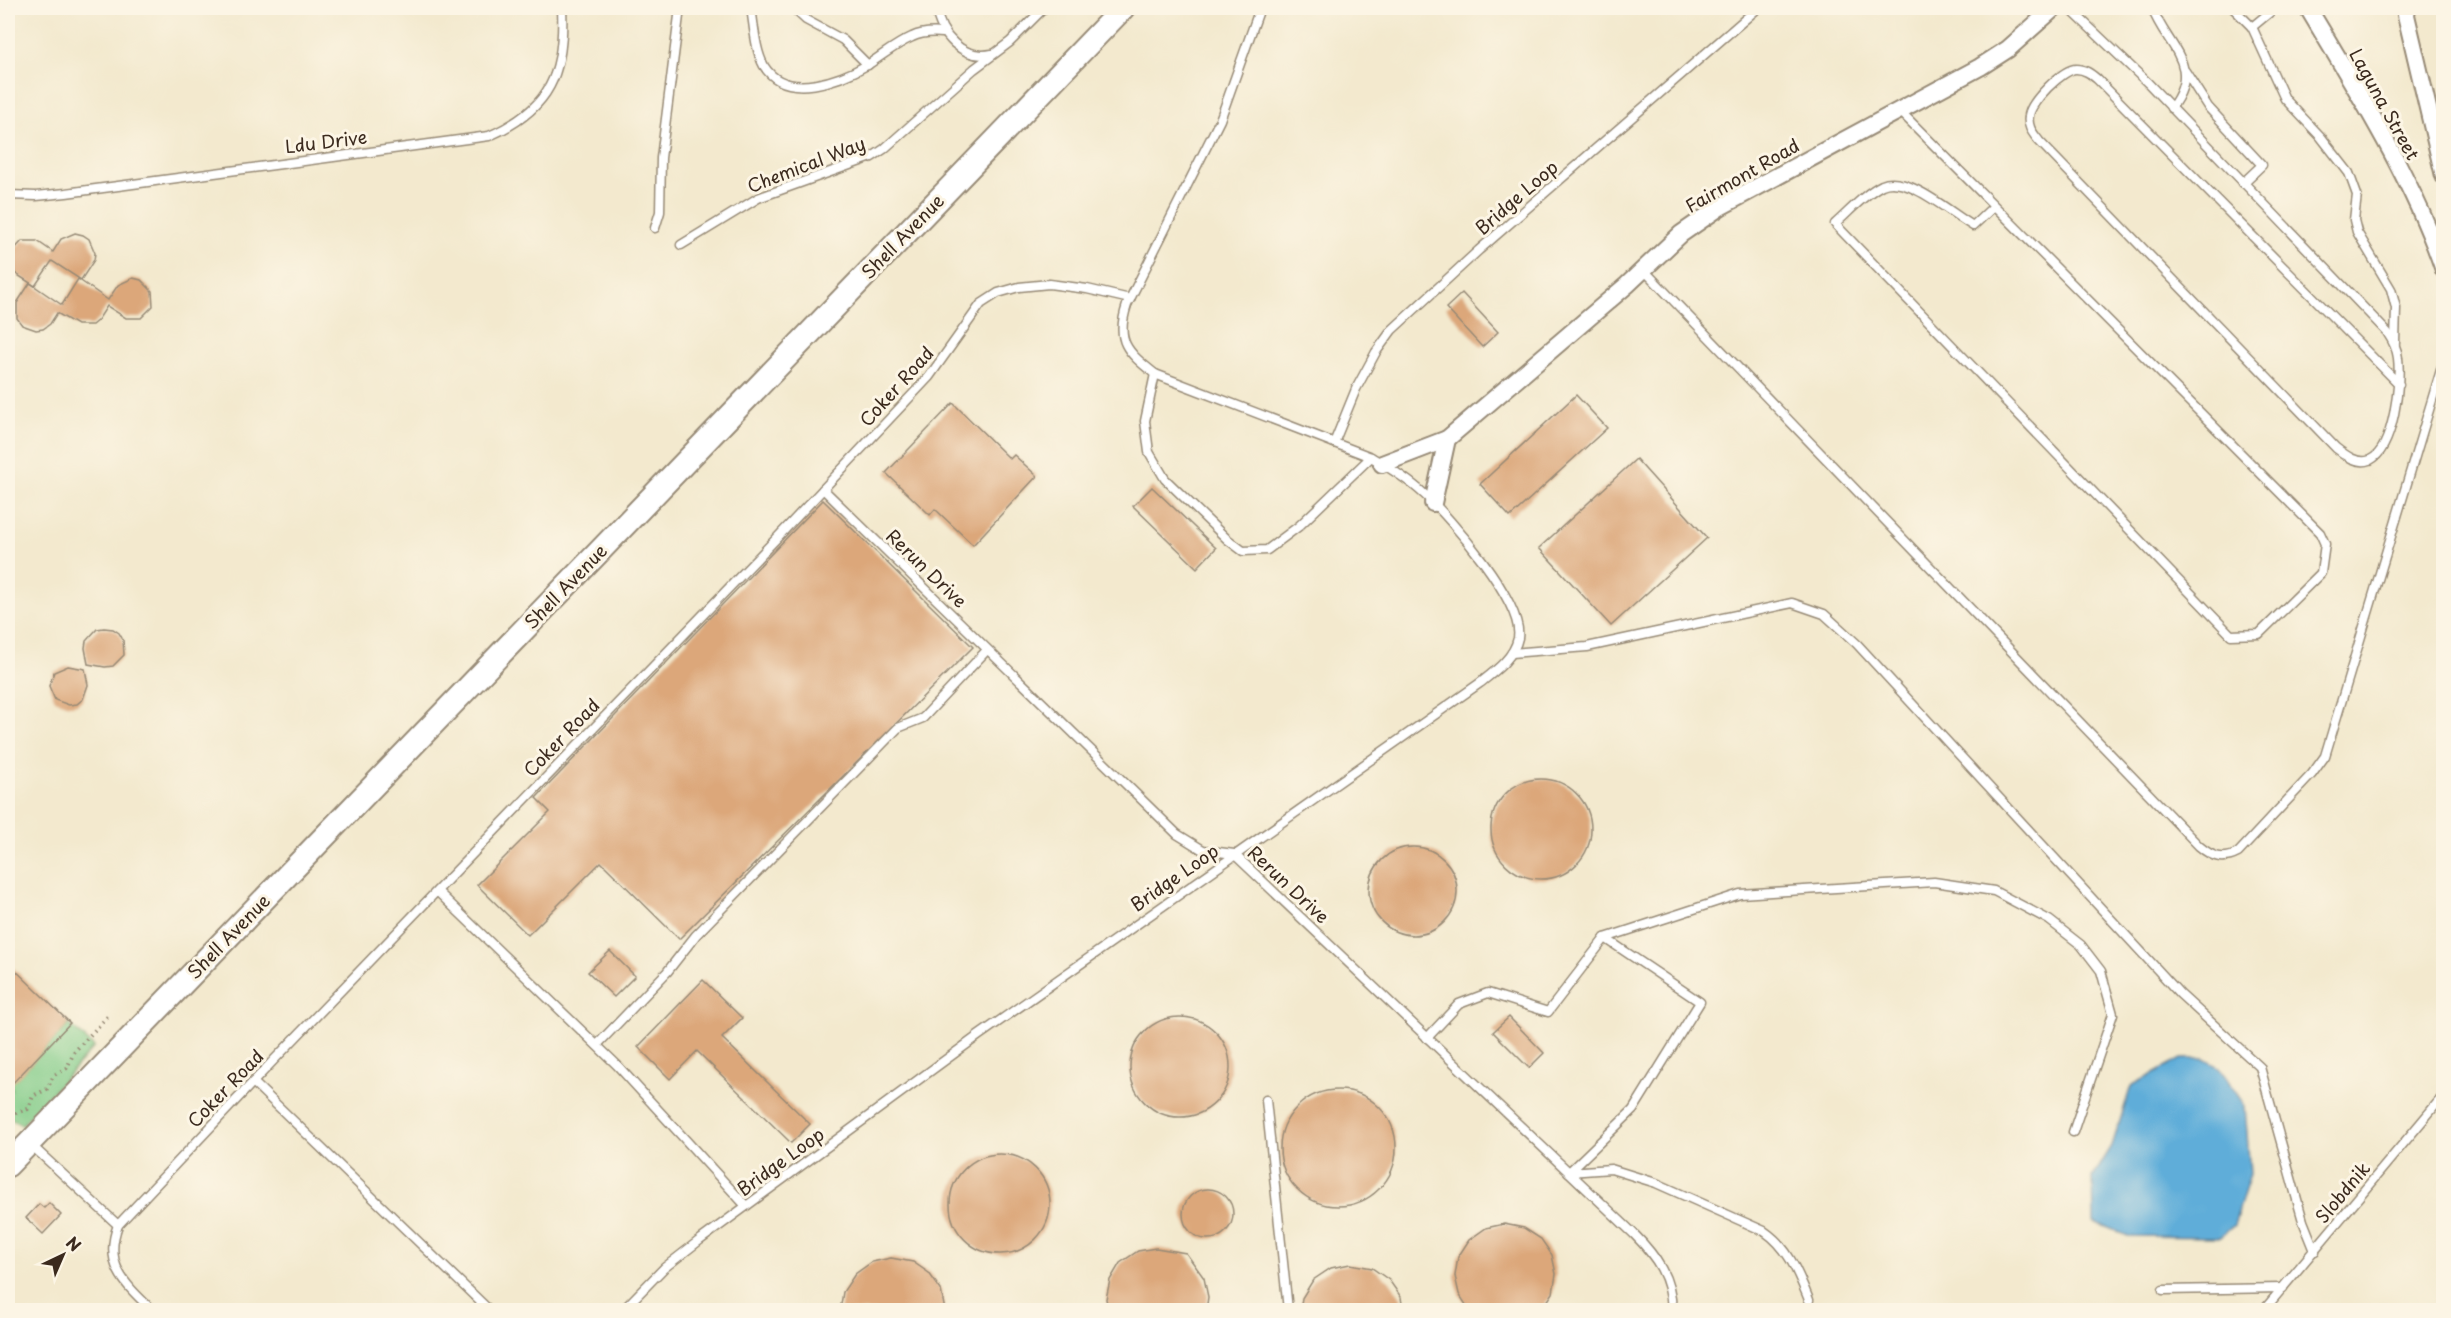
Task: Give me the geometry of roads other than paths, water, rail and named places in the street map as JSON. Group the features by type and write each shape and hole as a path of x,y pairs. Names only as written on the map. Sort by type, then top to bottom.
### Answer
{"street":[{"name":"Shell Avenue","path":"8,1165 1123,8"},
{"name":"Fairmont Road","path":"1376,460 1447,439 1681,234 1720,207 1980,67 2008,49 2054,8"},
{"name":"Laguna Street","path":"2308,8 2369,112 2417,204 2441,262"},
{"name":"Laguna Street","path":"2407,8 2406,15 2444,176"},
{"path":"1433,503 1447,439"}],"lane":[{"name":"Ldu Drive","path":"8,195 66,193 489,136 529,113 545,95 556,75 562,54 562,8"},
{"path":"655,228 660,212 663,134 680,8"},
{"path":"751,8 763,64 771,75 782,82 793,85 813,85 832,80 868,65 913,36 930,32 944,33"},
{"path":"793,8 806,20 843,40 868,65"},
{"path":"936,8 944,33 967,52 981,56 996,53"},
{"name":"Chemical Way","path":"681,245 758,198 872,157 885,149 955,85 996,53 1044,8"},
{"path":"1260,8 1220,120 1124,315 1121,331 1124,343 1134,357 1155,374 1335,443 1376,460 1402,476 1450,521 1510,602 1517,620 1518,638 1512,653 1587,647 1792,603 1824,614 1857,644 2180,994 2260,1067 2314,1251"},
{"name":"Bridge Loop","path":"1335,443 1356,389 1376,352 1392,330 1479,250 1758,8"},
{"path":"2069,8 2171,108 2387,332 2395,344"},
{"path":"2152,8 2157,22 2181,58 2185,71 2208,107 2262,165 2243,183"},
{"path":"2233,8 2252,27 2285,99 2321,137 2349,173 2357,195 2354,220 2356,232 2382,270 2391,289 2396,308 2395,344 2399,384 2395,409 2379,451 2370,460 2358,461 2336,448 2029,128 2028,117 2032,106 2064,72 2075,69 2087,71 2399,384"},
{"path":"2252,27 2275,8"},
{"path":"2171,108 2181,96 2185,71"},
{"path":"1899,110 1993,207 2320,533 2325,544 2321,573 2259,634 2231,635 1835,224 1867,195 1884,184 1906,184 1973,226 1993,207"},
{"path":"1643,269 2199,846 2218,858 2229,858 2238,853 2312,774 2325,756 2444,360"},
{"name":"Coker Road","path":"118,1225 929,377 981,304 998,293 1019,287 1049,284 1087,289 1130,299"},
{"path":"1155,374 1145,421 1149,452 1165,479 1227,539 1243,550 1267,550 1299,526 1376,460"},
{"name":"Rerun Drive","path":"823,489 1177,834 1203,850 1234,855 1641,1241 1659,1262 1672,1294 1672,1311"},
{"path":"597,1045 667,972 696,935 898,728 924,718 987,650"},
{"name":"Bridge Loop","path":"623,1311 664,1268 746,1206 987,1030 1480,683 1499,668 1512,653"},
{"path":"1427,1038 1459,1004 1488,993 1548,1012 1605,938 1740,894 1934,882 1994,891 2049,920 2081,945 2101,971 2113,1014 2073,1132"},
{"path":"437,891 597,1045 746,1206"},
{"path":"1569,1172 1634,1110 1700,1002 1605,938"},
{"path":"253,1082 489,1311"},
{"name":"Slobdnik","path":"2264,1311 2444,1095"},
{"path":"1266,1100 1288,1311"},
{"path":"29,1143 118,1225 113,1238 115,1266 123,1281 152,1311"},
{"path":"1569,1172 1611,1169 1656,1183 1764,1231 1777,1239 1787,1251 1809,1300"},
{"path":"2163,1290 2283,1288"}],"water":[{"path":"2181,1059 2204,1059 2219,1067 2245,1106 2250,1174 2234,1225 2221,1237 2128,1236 2094,1222 2093,1177 2112,1146 2131,1086"}]}
